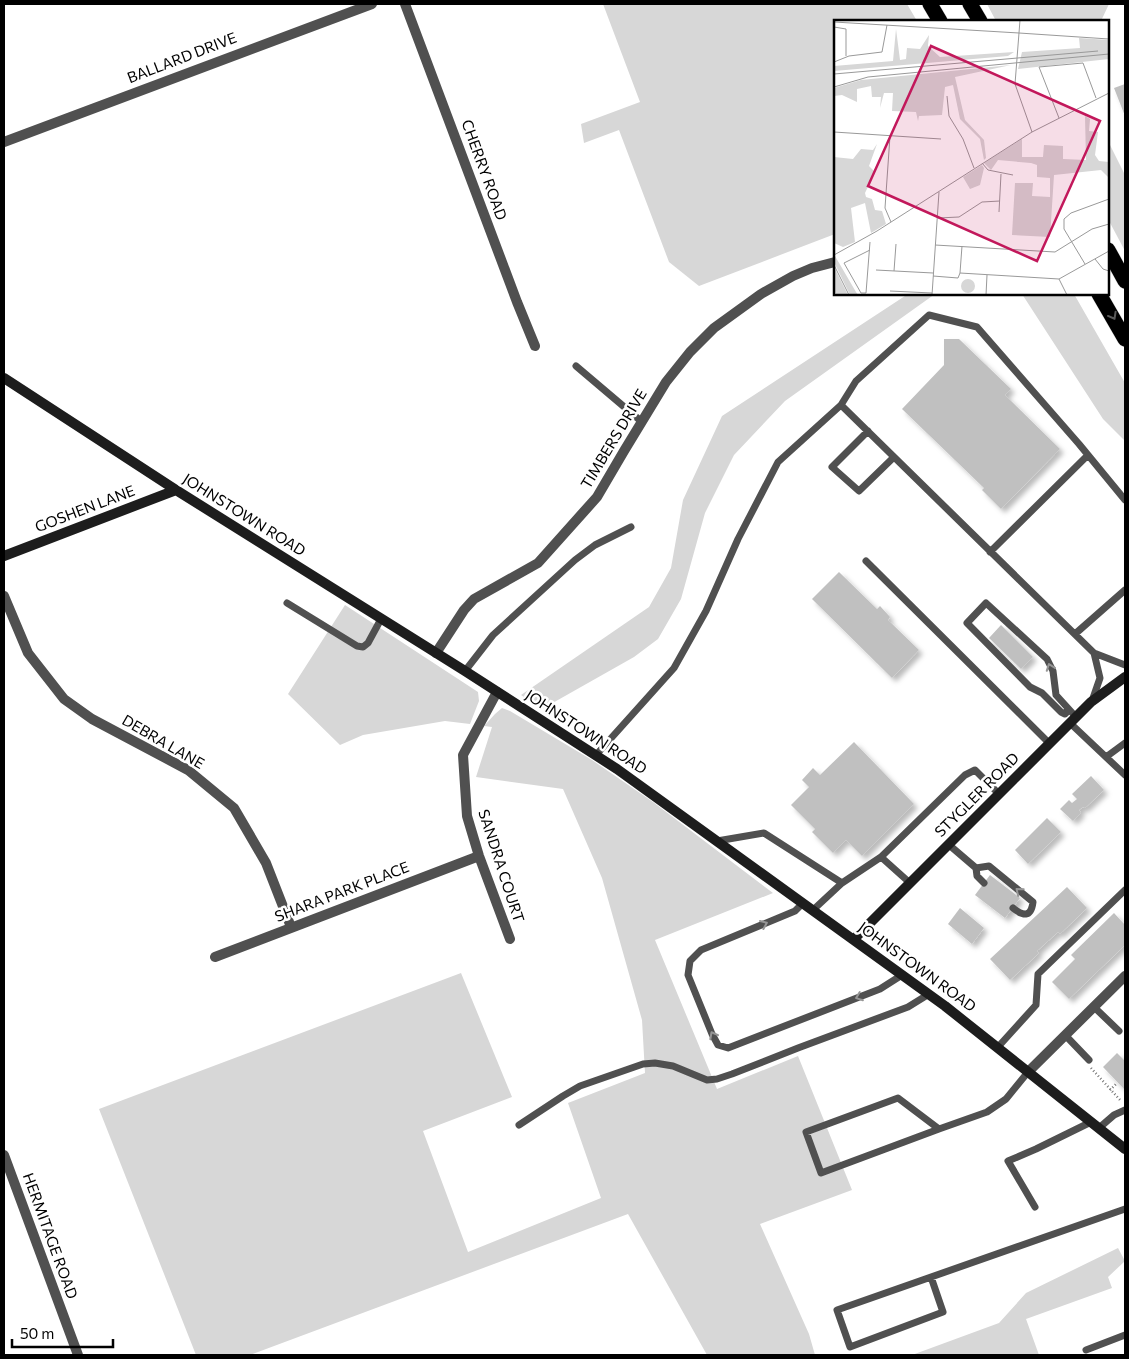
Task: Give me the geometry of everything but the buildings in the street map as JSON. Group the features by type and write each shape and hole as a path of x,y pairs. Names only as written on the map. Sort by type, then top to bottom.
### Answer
{"highway":[{"path":"930,4 941,20"},
{"path":"936,4 942,20"},
{"path":"970,4 979,20"},
{"path":"1109,252 1125,281"},
{"path":"1101,295 1125,339"}],"main road":[{"name":"JOHNSTOWN ROAD","path":"4,378 176,490 465,671 617,769 929,994 1125,1149"},
{"name":"GOSHEN LANE","path":"4,556 176,490"},
{"name":"STYGLER ROAD","path":"854,939 999,794 1072,717 1124,678"}],"street":[{"name":"BALLARD DRIVE","path":"4,142 221,59 372,4"},
{"name":"CHERRY ROAD","path":"405,4 534,346"},
{"name":"TIMBERS DRIVE","path":"436,653 464,610 474,600 538,563 597,497 666,382 690,352 714,328 761,294 793,276 812,268 834,262"},
{"name":"DEBRA LANE","path":"4,596 28,653 64,699 92,719 188,770 234,808 266,863 291,927"},
{"name":"SANDRA COURT","path":"498,692 463,755 467,816 479,856 510,939"},
{"name":"SHARA PARK PLACE","path":"215,957 479,856"},
{"path":"1028,1072 1125,976"},
{"name":"HERMITAGE ROAD","path":"4,1155 78,1355"}],"lane":[{"path":"596,755 674,668 706,611 738,538 778,462 841,405 856,382 929,315 978,327 1125,500"},
{"path":"576,366 642,422"},
{"path":"841,405 1094,653 1125,665"},
{"path":"868,432 832,467 859,491 894,457"},
{"path":"990,552 1088,455"},
{"path":"465,671 493,635 575,560 595,545 631,527"},
{"path":"866,561 1049,743"},
{"path":"1074,634 1125,590"},
{"path":"288,603 357,646 363,647 368,643 381,619"},
{"path":"1072,717 1061,712 1042,693 1030,687 967,623 986,603 1047,659 1053,672 1056,695 1106,758 1125,776"},
{"path":"1091,702 1100,678 1094,653"},
{"path":"1106,758 1125,743"},
{"path":"813,910 842,883 881,857 964,775 975,770 999,794"},
{"path":"717,841 764,833 842,883"},
{"path":"948,844 976,868 977,876 984,883"},
{"path":"881,857 910,882"},
{"path":"976,868 988,866 1033,902 1032,909 1026,914 1021,914 1013,908"},
{"path":"998,1047 1036,1005 1038,974 1125,890"},
{"path":"804,903 795,911 702,950 690,961 688,975 718,1045 728,1048 880,989 902,974"},
{"path":"518,1126 580,1086 643,1064 655,1063 673,1066 707,1080 717,1078 908,1007 929,994"},
{"path":"1094,1007 1119,1031"},
{"path":"1066,1036 1089,1060"},
{"path":"939,1129 898,1098 806,1132 821,1173 987,1112 1006,1099 1028,1072"},
{"path":"1100,1128 1114,1115 1125,1110"},
{"path":"1035,1207 1008,1161 1091,1122"},
{"path":"931,1278 943,1312 850,1347 837,1310 1125,1209"},
{"path":"1086,1350 1125,1335"}],"path":[{"path":"1089,1060 1090,1067 1125,1105"},
{"path":"1110,1090 1116,1084"}],"shaded area":[{"path":"603,4 907,4 916,20 834,20 834,234 699,286 669,262 619,130 584,143 581,124 640,102"},
{"path":"987,4 1109,4 1101,20 995,20"},
{"path":"1109,143 1125,175 1125,251 1109,221"},
{"path":"906,295 934,295 785,401 734,455 705,513 681,599 658,639 634,657 542,709 521,695 649,607 671,568 683,500 722,416"},
{"path":"1023,295 1075,295 1125,383 1125,441 1103,419"},
{"path":"345,605 478,692 479,701 470,724 445,721 363,735 340,745 288,694"},
{"path":"502,708 592,760 653,802 773,893 655,940 717,1089 798,1056 852,1190 760,1224 809,1334 815,1355 707,1355 628,1214 250,1355 196,1355 99,1109 461,973 512,1097 423,1131 468,1252 601,1198 568,1103 645,1073 642,1020 602,878 563,789 476,777 492,727 484,726"},
{"path":"1118,1248 1125,1261 1108,1277 1112,1288 1026,1319 1039,1355 912,1355 999,1323 1026,1293"}]}
